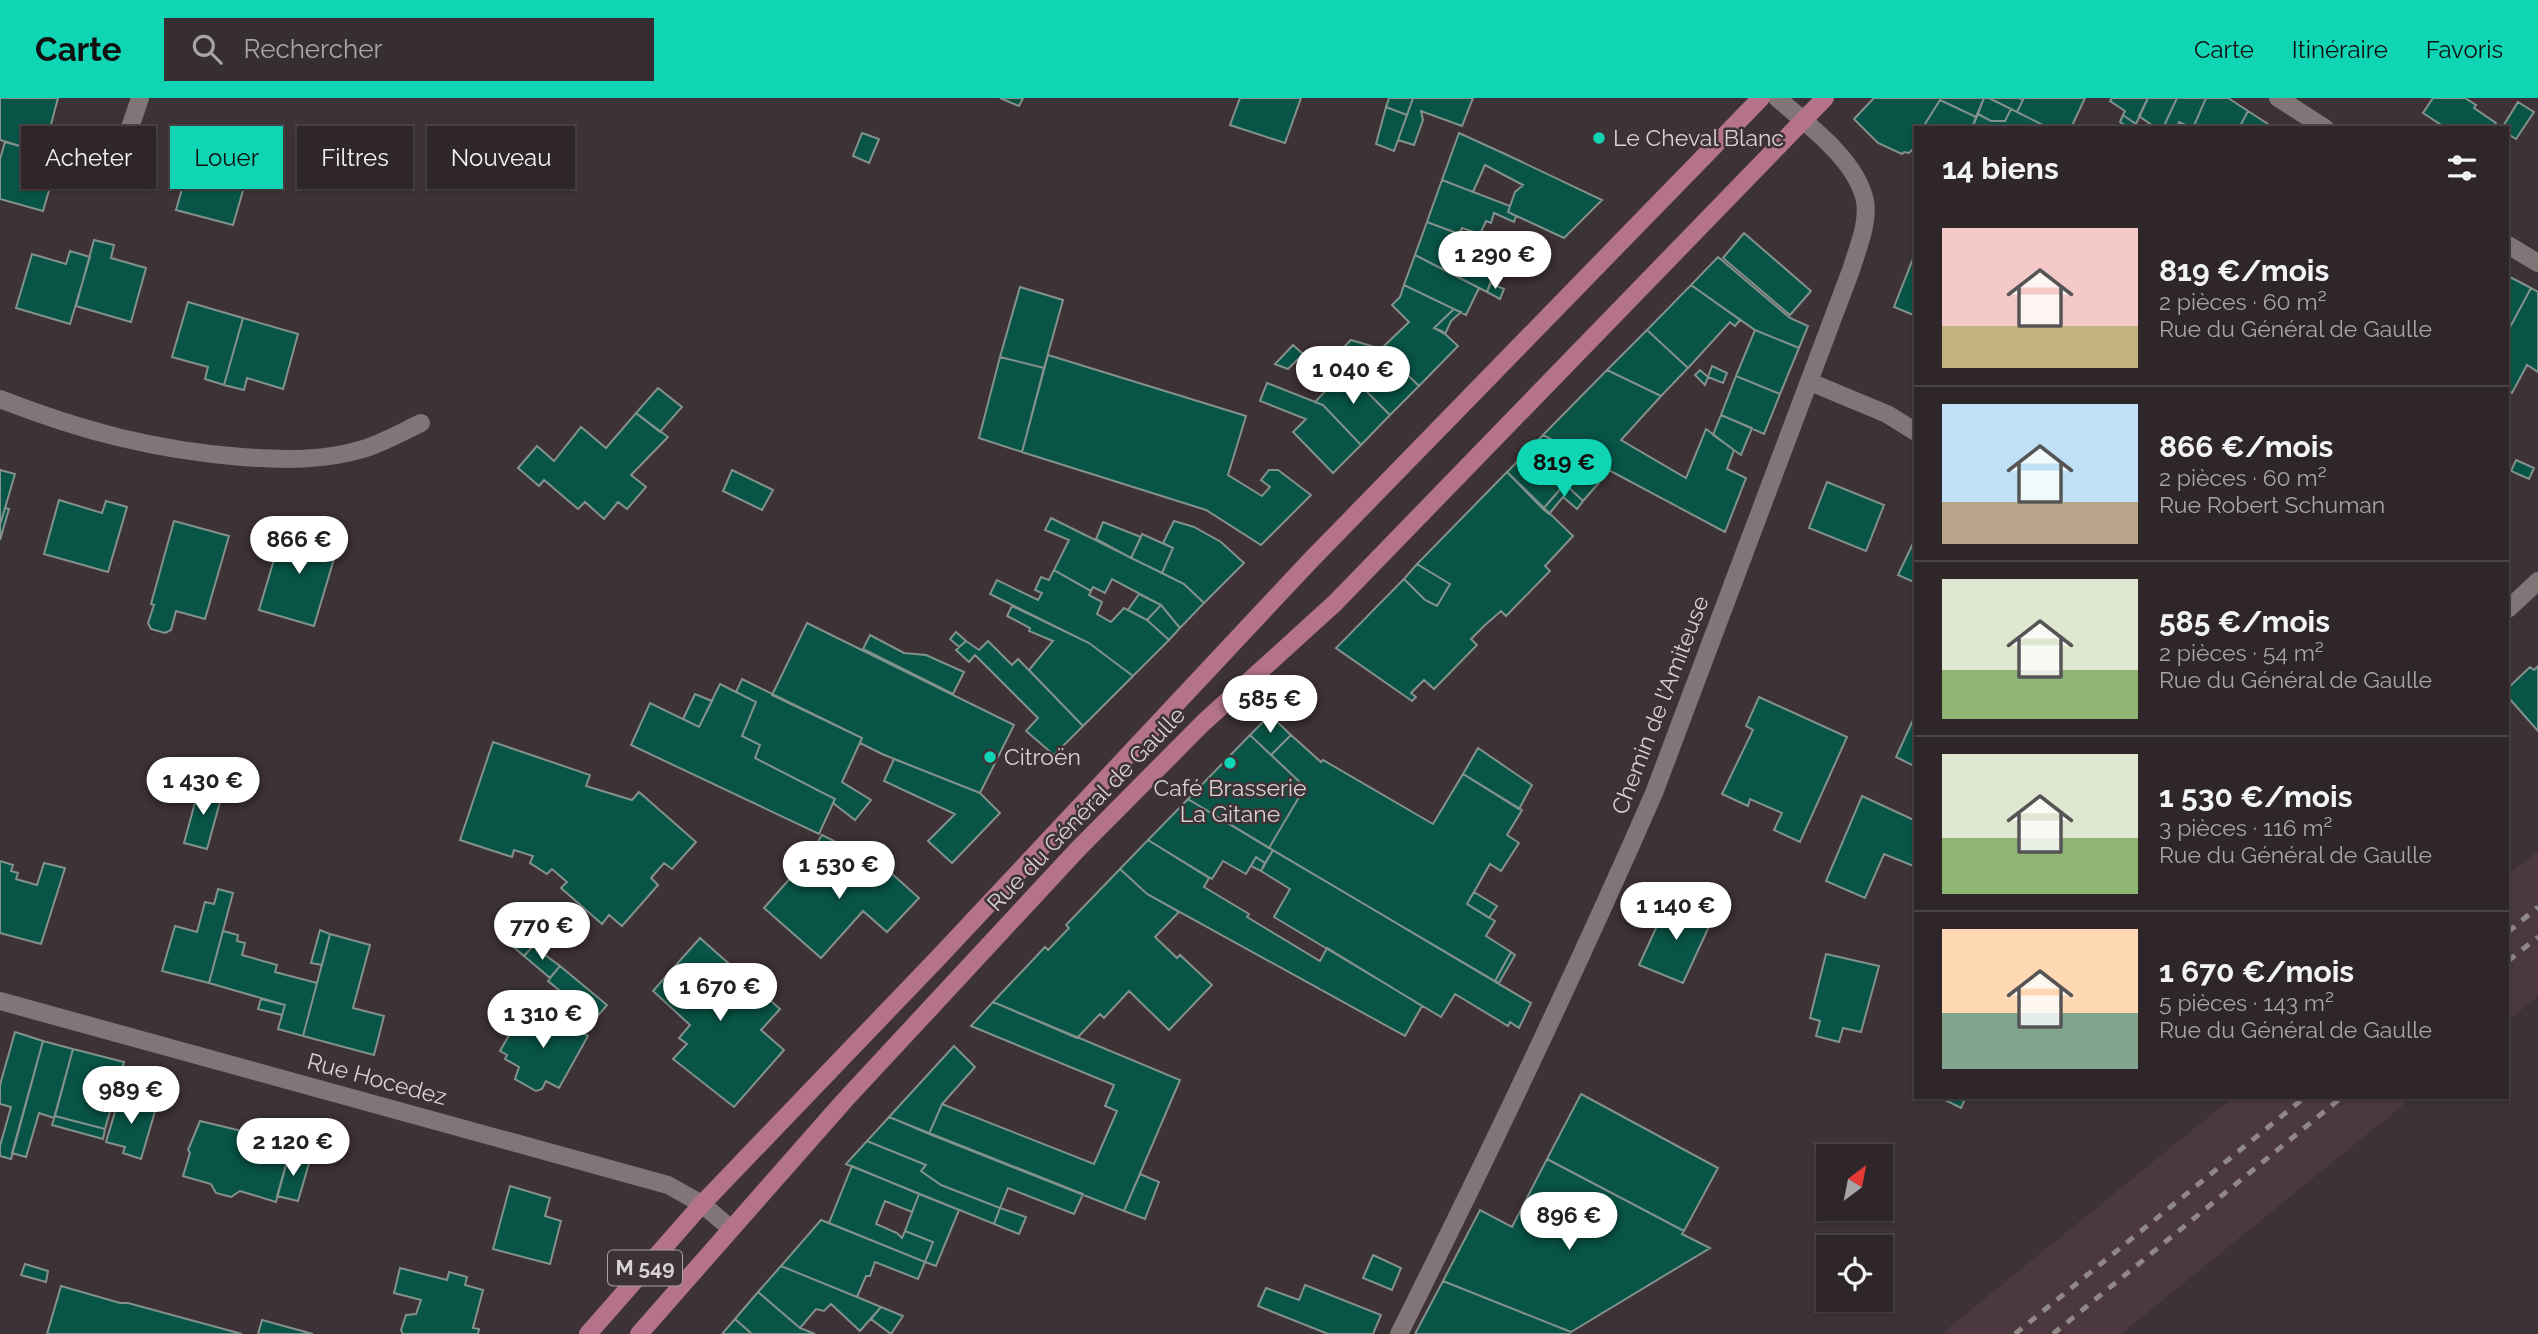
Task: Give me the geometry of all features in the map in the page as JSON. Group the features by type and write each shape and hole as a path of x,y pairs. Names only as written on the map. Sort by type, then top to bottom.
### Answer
{"main road":[{"name":"Rue du Général de Gaulle","path":"588,1334 702,1204 938,958 1310,562 1761,98"},
{"name":"Rue du Général de Gaulle","path":"639,1334 844,1101 1140,785 1203,723 1335,603 1825,98"}],"street":[{"path":"131,126 140,98"},
{"name":"Chemin de l'Amiteuse","path":"1399,1334 1463,1206 1618,877 1658,782 1851,271 1862,232 1866,203 1858,181 1843,159 1777,98"},
{"path":"2278,98 2322,126"},
{"path":"2509,246 2538,263"},
{"path":"1810,382 1887,414 1914,431"},
{"path":"0,398 65,423 131,442 254,458 297,459 332,456 390,439 421,422"},
{"path":"2509,608 2538,581"},
{"name":"Rue Hocedez","path":"0,1002 668,1185 702,1204 730,1228"}],"shaded area":[{"path":"2538,851 2538,996 2509,1020 2509,874"},
{"path":"2231,1099 2411,1099 2121,1334 1941,1334"}],"building":[{"path":"0,98 58,98 51,126 21,126 21,146 0,140"},
{"path":"1000,98 1023,98 1019,106"},
{"path":"1240,98 1301,98 1285,143 1230,125"},
{"path":"1389,98 1413,98 1407,115 1386,107"},
{"path":"1413,98 1473,98 1462,126 1421,111 1423,120 1414,145 1398,140"},
{"path":"1874,98 1984,98 1976,117 1940,100 1925,124 1927,126 1914,126 1914,148 1909,153 1902,154 1878,143 1854,119"},
{"path":"1984,98 2011,109 2005,121 1991,121 1978,114"},
{"path":"1989,98 2019,98 2023,100 2017,112"},
{"path":"2024,98 2085,98 2072,126 2045,126 2017,112"},
{"path":"2112,98 2148,98 2136,124 2123,115 2125,111 2110,101"},
{"path":"2148,98 2177,98 2164,126 2153,126 2139,116"},
{"path":"2177,98 2206,98 2194,126 2179,122 2178,126 2164,126"},
{"path":"2206,98 2228,98 2248,111 2240,126 2194,126"},
{"path":"2433,98 2465,98 2476,105 2474,108 2496,123 2494,126 2443,126 2423,113"},
{"path":"1940,100 1976,117 1973,126 1925,124"},
{"path":"2518,102 2534,112 2516,139 2509,135 2509,126 2503,126"},
{"path":"1386,107 1407,115 1394,151 1376,144"},
{"path":"2011,109 2045,126 1973,126 1978,114 1991,121 2005,121"},
{"path":"2248,111 2271,126 2240,126"},
{"path":"2123,115 2136,124 2126,126 2120,122"},
{"path":"862,133 879,139 869,163 853,156"},
{"path":"1459,133 1602,200 1564,238 1508,212 1515,192 1523,185 1485,165 1473,192 1442,180"},
{"path":"5,142 21,146 21,189 49,189 43,211 0,199 0,159"},
{"path":"1442,180 1510,206 1508,212 1516,216 1514,222 1494,213 1491,223 1486,221 1480,234 1462,228 1459,234 1427,222"},
{"path":"182,189 243,189 233,225 176,210"},
{"path":"1427,222 1478,241 1471,260 1478,262 1475,271 1493,278 1487,292 1415,255"},
{"path":"1744,233 1811,291 1790,315 1723,258"},
{"path":"94,240 114,245 111,258 146,268 131,322 76,306"},
{"path":"70,251 90,257 70,324 16,308 32,254 66,264"},
{"path":"1415,255 1479,288 1466,315 1404,285"},
{"path":"1914,256 1914,315 1894,307"},
{"path":"1718,257 1790,318 1808,326 1799,348 1755,330 1691,285"},
{"path":"2509,277 2531,288 2509,329"},
{"path":"1490,283 1504,289 1500,299 1487,292"},
{"path":"1404,285 1454,309 1434,328 1442,331 1458,346 1419,386 1381,349 1409,322 1392,305 1400,297"},
{"path":"1691,285 1740,320 1735,326 1730,322 1688,368 1647,330"},
{"path":"1020,287 1063,300 1044,368 1000,357"},
{"path":"2531,288 2538,292 2538,372 2527,365 2512,393 2509,392 2509,329"},
{"path":"188,302 243,318 224,385 205,379 208,367 172,357"},
{"path":"1454,309 1461,312 1451,321 1445,334 1434,328"},
{"path":"243,318 298,334 283,389 247,378 244,390 224,385"},
{"path":"1647,330 1688,368 1661,396 1607,370"},
{"path":"1755,330 1799,348 1780,394 1736,376"},
{"path":"1351,340 1381,349 1419,386 1390,415 1348,373 1325,366"},
{"path":"1293,345 1303,354 1288,369 1275,364"},
{"path":"1048,355 1246,416 1228,475 1262,496 1270,487 1261,480 1269,470 1278,470 1311,495 1261,545 1206,510 1022,452"},
{"path":"1000,357 1044,368 1022,452 979,438"},
{"path":"1712,366 1727,373 1723,383 1708,377"},
{"path":"1336,369 1348,373 1390,415 1361,445 1323,405 1315,402 1333,383 1327,378"},
{"path":"1607,370 1661,396 1621,440 1686,478 1706,429 1734,450 1727,469 1746,478 1725,532 1543,435"},
{"path":"1700,370 1708,377 1705,385 1695,375"},
{"path":"1736,376 1780,394 1764,434 1721,415"},
{"path":"1267,383 1323,405 1361,445 1333,473 1293,432 1306,419 1260,401"},
{"path":"658,388 682,407 660,432 636,413"},
{"path":"636,413 668,437 631,475 646,487 627,509 618,502 604,519 585,502 578,509 544,480 539,486 518,468 537,446 554,461 581,427 606,448"},
{"path":"1721,415 1752,428 1741,455 1713,435"},
{"path":"1543,435 1610,470 1583,501 1565,484 1562,487 1526,453"},
{"path":"1526,453 1562,487 1543,509 1507,472"},
{"path":"2516,460 2534,468 2529,479 2511,471"},
{"path":"0,470 15,474 0,525"},
{"path":"732,470 773,490 762,510 723,491"},
{"path":"1507,472 1573,536 1545,566 1550,571 1506,616 1501,611 1471,639 1477,645 1434,689 1424,680 1411,693 1416,697 1412,701 1336,648 1404,579 1425,600 1437,606 1450,584 1417,564"},
{"path":"1827,482 1884,505 1866,551 1809,528"},
{"path":"1565,484 1583,501 1577,509 1563,497 1549,514 1543,509"},
{"path":"59,500 102,513 106,501 127,507 108,572 44,554"},
{"path":"5,508 9,509 0,540 0,525"},
{"path":"1051,518 1184,584 1204,603 1180,628 1161,605 1112,579 1105,593 1093,587 1091,591 1054,570 1069,540 1045,530"},
{"path":"174,521 229,536 205,619 176,611 171,630 165,633 151,629 148,623"},
{"path":"1174,521 1194,527 1221,542 1244,563 1204,603 1184,584 1162,573 1173,548 1163,543"},
{"path":"1103,522 1141,537 1131,558 1096,539"},
{"path":"284,526 339,542 314,626 259,610"},
{"path":"1142,534 1173,548 1162,573 1131,558"},
{"path":"1914,541 1914,582 1898,575"},
{"path":"1417,564 1450,584 1437,606 1425,600 1404,579"},
{"path":"1054,570 1091,591 1089,595 1102,602 1097,614 1111,622 1124,608 1147,620 1169,640 1133,676 1089,643 990,594 997,580 1038,600 1042,593 1035,590 1041,577 1049,580"},
{"path":"1139,594 1161,605 1147,620 1128,610"},
{"path":"1161,605 1180,628 1169,640 1147,620"},
{"path":"1012,606 1089,643 1133,676 1083,726 1029,670 1053,641 1029,631 1030,628 1007,616"},
{"path":"807,623 1014,725 980,793 882,754 860,743 862,738 772,695"},
{"path":"956,632 966,641 959,647 950,639"},
{"path":"870,635 904,653 926,655 964,672 953,694 863,649"},
{"path":"966,641 979,650 988,641 1012,665 1018,659 1083,726 1054,755 1026,731 1038,718 975,655 969,662 956,650"},
{"path":"2538,666 2538,731 2509,698 2509,687 2530,667 2534,670"},
{"path":"742,679 862,738 842,782 871,800 855,820 833,803 835,799 755,758 760,745 742,736 756,702 736,692"},
{"path":"720,684 756,702 742,736 760,745 755,758 835,799 819,834 631,745 650,703 699,727"},
{"path":"695,694 712,701 699,727 683,719"},
{"path":"1759,697 1847,737 1800,842 1774,830 1782,813 1750,799 1748,806 1722,794 1753,730 1746,726"},
{"path":"1270,715 1291,735 1271,755 1250,735"},
{"path":"1912,722 1914,722 1914,766 1896,757"},
{"path":"1250,735 1305,787 1269,848 1188,799"},
{"path":"1291,735 1321,762 1323,760 1433,824 1463,774 1522,810 1507,835 1519,843 1501,871 1490,864 1467,904 1495,921 1486,936 1511,952 1495,981 1269,848 1305,787 1271,755"},
{"path":"493,742 590,775 586,786 632,800 639,792 696,842 672,869 664,863 651,878 658,885 622,926 609,915 602,924 561,888 567,882 552,869 547,874 530,863 533,856 514,850 512,857 460,840"},
{"path":"1478,748 1532,785 1519,809 1463,774"},
{"path":"894,759 980,793 1000,813 952,863 928,841 955,814 884,781"},
{"path":"200,784 223,791 207,849 184,843"},
{"path":"1862,796 1914,820 1914,866 1884,854 1865,898 1826,881"},
{"path":"1188,799 1273,850 1265,863 1256,857 1246,874 1223,861 1212,879 1148,840"},
{"path":"822,835 854,851 830,879 807,859"},
{"path":"1148,840 1209,878 1204,887 1249,914 1247,917 1320,961 1327,948 1422,1006 1405,1036 1147,894 1120,869"},
{"path":"1273,850 1531,1003 1519,1028 1510,1022 1508,1026 1455,994 1441,1017 1274,917 1290,889 1261,871"},
{"path":"854,851 880,863 919,898 887,932 863,911 821,958 764,908 807,859 830,879"},
{"path":"1256,857 1265,863 1261,871 1251,866"},
{"path":"0,861 13,865 11,871 18,873 16,879 37,885 44,863 65,868 41,944 0,933"},
{"path":"1120,869 1147,894 1179,912 1155,937 1177,958 1180,955 1212,985 1169,1030 1129,991 1104,1018 1100,1014 1077,1038 993,1002 1045,947 1048,950 1069,928 1066,925"},
{"path":"218,889 233,893 209,983 162,971 175,926 197,932 205,902 214,904"},
{"path":"1474,892 1497,906 1489,918 1467,904"},
{"path":"1668,902 1712,920 1683,983 1639,965"},
{"path":"511,927 533,946 524,956 502,937"},
{"path":"320,930 330,934 322,965 311,963"},
{"path":"223,931 238,935 237,941 245,943 242,955 277,965 275,972 317,983 303,1036 278,1029 285,1005 209,983"},
{"path":"330,934 370,945 353,1008 384,1016 374,1055 303,1036"},
{"path":"700,938 780,1009 761,1030 784,1050 734,1107 673,1059 687,1044 679,1038 690,1025 653,991"},
{"path":"533,946 560,966 550,978 524,956"},
{"path":"1511,952 1515,955 1499,983 1495,981"},
{"path":"1826,954 1879,966 1861,1032 1843,1028 1839,1042 1816,1036 1820,1021 1810,1018"},
{"path":"560,966 607,1005 595,1019 548,981"},
{"path":"261,999 285,1005 282,1015 258,1009"},
{"path":"993,1002 1180,1080 1124,1211 929,1134 942,1104 1094,1164 1117,1111 1105,1106 1114,1085 971,1026"},
{"path":"535,1006 588,1036 559,1088 546,1081 542,1089 536,1091 515,1079 519,1067 505,1059 507,1055 500,1051 516,1023 523,1027"},
{"path":"15,1032 43,1041 11,1159 0,1156 0,1146 11,1107 0,1104 0,1085"},
{"path":"43,1041 73,1049 54,1118 39,1113 26,1157 12,1153"},
{"path":"954,1046 975,1067 942,1104 929,1134 889,1117"},
{"path":"73,1049 124,1062 105,1129 55,1116"},
{"path":"1581,1094 1718,1168 1684,1231 1547,1159"},
{"path":"120,1095 156,1108 141,1159 123,1153 125,1147 106,1142"},
{"path":"1943,1099 1965,1099 1961,1108"},
{"path":"55,1116 105,1129 103,1139 52,1125"},
{"path":"889,1117 1083,1194 1074,1214 1008,1188 1000,1208 941,1185 921,1171 926,1165 867,1141"},
{"path":"200,1121 292,1143 276,1202 240,1191 231,1197 216,1193 211,1184 183,1176 190,1153 188,1150"},
{"path":"867,1141 926,1165 921,1171 941,1185 1000,1208 994,1224 846,1164"},
{"path":"289,1154 310,1160 298,1201 277,1196"},
{"path":"1547,1159 1684,1231 1682,1234 1710,1248 1571,1332 1443,1281 1480,1210 1512,1227"},
{"path":"852,1166 919,1194 912,1212 885,1201 876,1224 902,1238 905,1231 933,1242 925,1262 829,1223"},
{"path":"1140,1174 1159,1182 1145,1219 1124,1211"},
{"path":"510,1186 550,1198 545,1216 561,1221 550,1264 493,1249"},
{"path":"919,1194 959,1210 936,1266 925,1262 933,1242 905,1231"},
{"path":"1000,1208 1026,1217 1019,1234 994,1224"},
{"path":"821,1220 925,1262 918,1279 875,1262 857,1297 781,1266"},
{"path":"1373,1255 1401,1268 1392,1290 1363,1278"},
{"path":"25,1264 48,1271 46,1282 21,1275"},
{"path":"781,1266 881,1307 860,1331 831,1304 824,1311 816,1309 800,1328 758,1292"},
{"path":"400,1268 447,1280 449,1272 467,1277 465,1285 483,1290 473,1328 479,1329 478,1334 403,1334 401,1330 406,1315 416,1314 421,1300 394,1293"},
{"path":"1443,1281 1571,1332 1415,1334"},
{"path":"1305,1285 1381,1315 1373,1334 1328,1334 1258,1306 1266,1288 1299,1300"},
{"path":"61,1286 120,1303 242,1334 47,1334"},
{"path":"758,1292 800,1328 815,1334 752,1334 735,1319"},
{"path":"881,1307 903,1316 891,1334 871,1319"},
{"path":"735,1319 752,1334 722,1334"},
{"path":"262,1320 313,1334 258,1334"}],"railway":[{"path":"2509,931 2538,907"},
{"path":"2509,960 2538,937"},
{"path":"2015,1334 2303,1099"},
{"path":"2053,1334 2340,1099"}],"place":[{"name":"Le Cheval Blanc","path":"1599,138"},
{"name":"Citroën","path":"990,757"},
{"name":"Café Brasserie La Gitane","path":"1230,763"}]}
